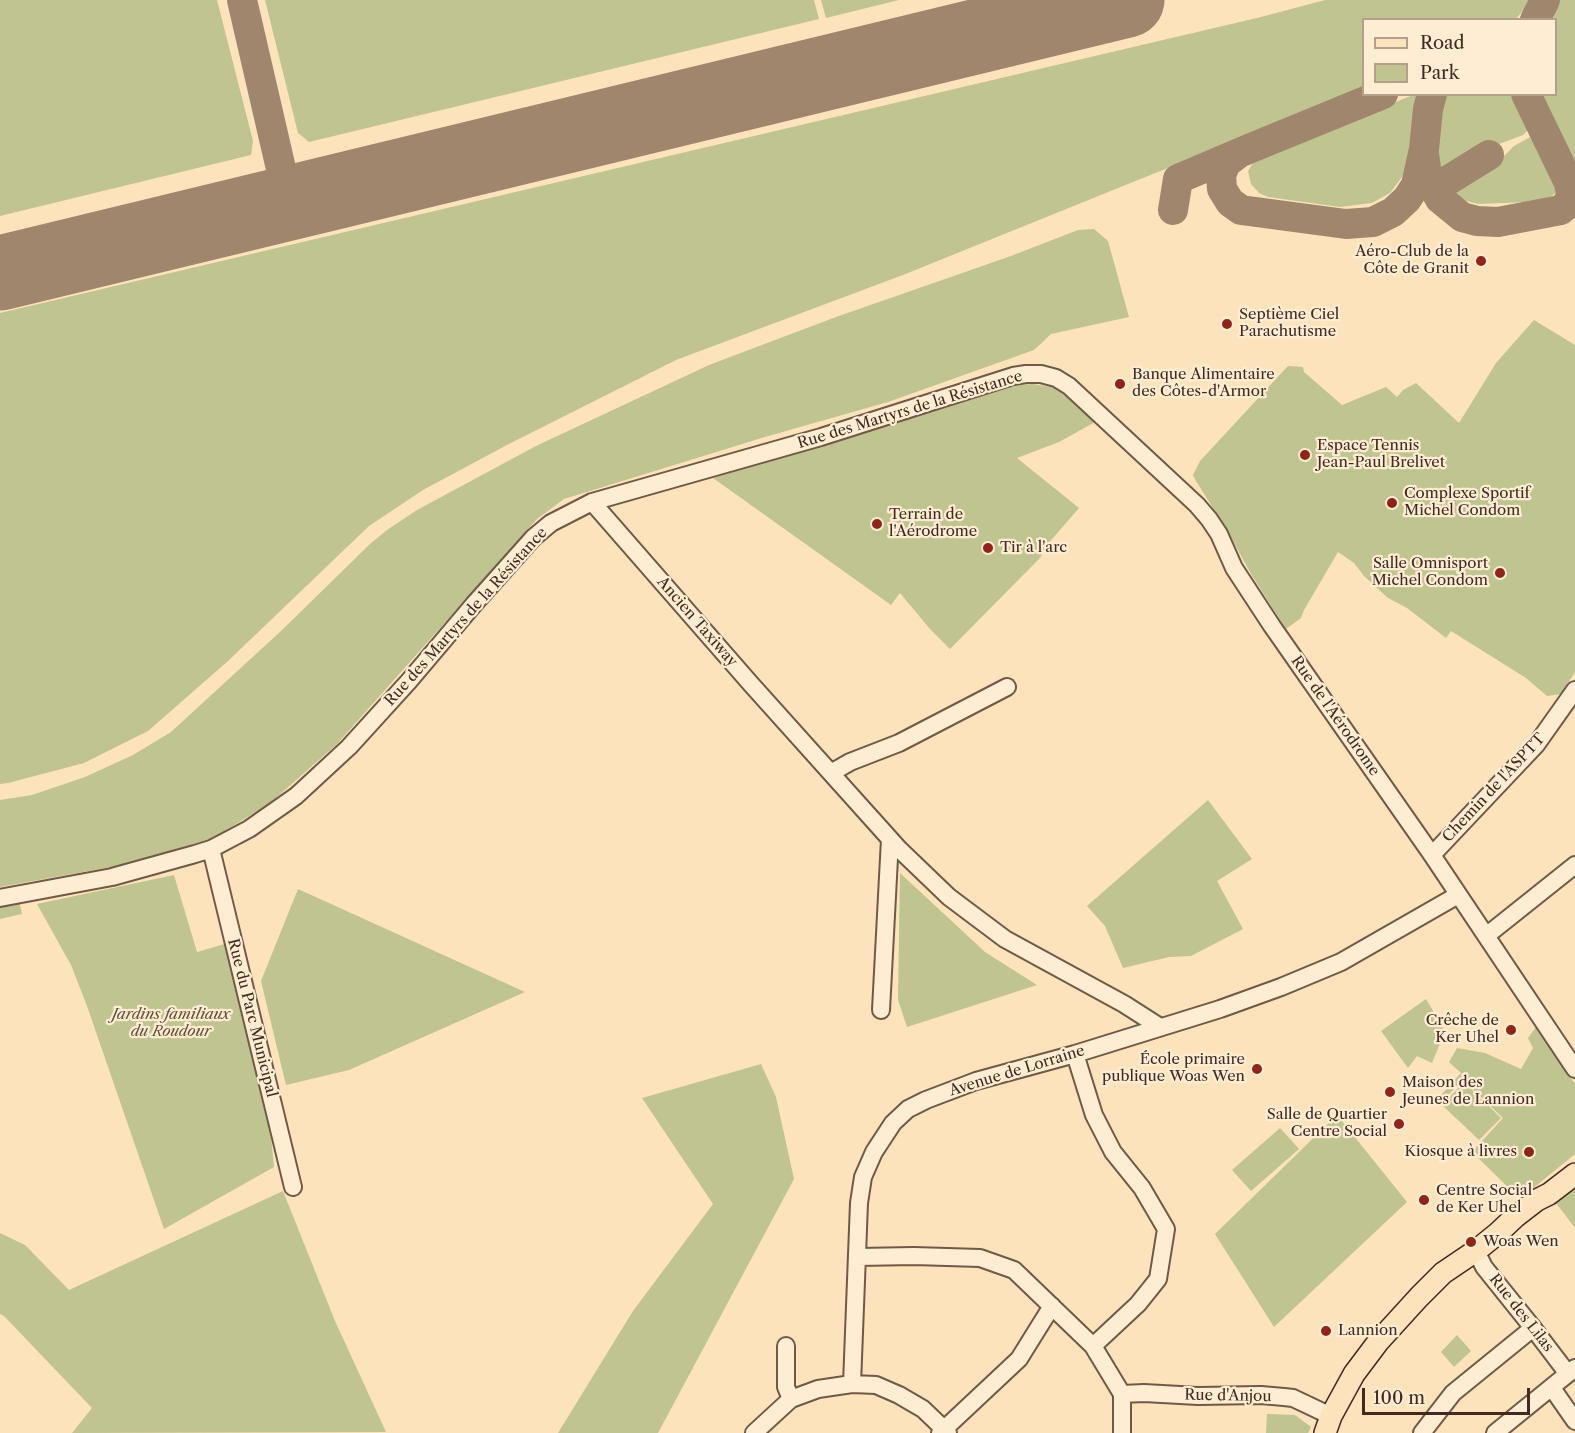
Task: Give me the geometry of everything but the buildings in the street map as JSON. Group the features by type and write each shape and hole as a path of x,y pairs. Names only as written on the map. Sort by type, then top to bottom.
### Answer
{"main road":[{"path":"1328,1425 1354,1374 1392,1324 1443,1274 1477,1250 1537,1200 1549,1194 1575,1174"}],"street":[{"name":"Rue des Martyrs de la Résistance","path":"0,898 112,877 211,849 249,829 296,796 349,747 533,538 551,523 592,502 821,437 1013,376 1041,374 1056,378 1070,386"},
{"name":"Rue de l'Aérodrome","path":"1070,386 1197,505 1209,519 1219,534 1234,568 1272,626 1432,855 1575,1069"},
{"name":"Ancien Taxiway","path":"592,502 890,839 949,897 1005,939 1124,1004 1160,1027"},
{"path":"831,773 850,762 899,743 1007,687"},
{"name":"Chemin de l'ASPTT","path":"1432,855 1536,745 1575,690"},
{"path":"881,1010 890,839"},
{"name":"Rue du Parc Municipal","path":"211,849 293,1187"},
{"path":"1486,936 1575,866"},
{"name":"Avenue de Lorraine","path":"852,1383 859,1203 863,1177 874,1152 893,1123 908,1109 976,1081 1075,1054 1220,1009 1281,987 1341,962 1458,895"},
{"path":"1124,1004 1128,1037"},
{"path":"1075,1054 1094,1115 1113,1152 1142,1188 1166,1229 1158,1279 1138,1304 1093,1346"},
{"name":"Rue des Lilas","path":"1477,1250 1484,1267 1571,1371"},
{"path":"858,1257 980,1258 1014,1270 1093,1346 1122,1394 1122,1433"},
{"path":"754,1433 791,1399 818,1389 852,1383 876,1385 899,1395 923,1409 944,1432 1018,1359 1052,1306"},
{"path":"1422,1433 1453,1393 1533,1328"},
{"path":"786,1346 786,1387 791,1399"},
{"path":"1495,1433 1571,1371"},
{"path":"1552,1388 1575,1421"},
{"name":"Rue d'Anjou","path":"1122,1394 1284,1396 1293,1398 1328,1425"}],"green space":[{"path":"0,0 217,0 253,141 251,155 0,216"},
{"path":"265,0 814,0 819,19 309,142 298,133"},
{"path":"821,0 899,0 826,18"},
{"path":"1325,0 1529,0 1517,18 1362,18 1362,89 903,275 676,360 505,446 423,490 369,526 228,661 148,731 84,763 0,784 0,313 1261,17"},
{"path":"1559,0 1575,0 1575,178 1535,96 1557,96 1557,18 1553,18"},
{"path":"1411,96 1420,96 1416,135 1405,173 1390,193 1372,203 1340,207 1268,197 1259,193 1251,184 1248,171 1256,158"},
{"path":"1442,96 1514,96 1530,128 1523,135 1499,144 1502,158 1514,146 1534,135 1558,181 1555,193 1550,198 1529,202 1478,204 1449,193 1495,164 1484,147 1439,178 1434,161 1434,150 1436,117"},
{"path":"1094,229 1108,241 1129,317 1051,334 1034,350 888,402 564,499 537,519 337,744 269,804 213,838 133,863 0,887 0,800 32,795 85,777 133,755 171,732 281,631 370,544 417,510 536,446 709,365 1078,230"},
{"name":"Complexe Sportif Michel Condom","path":"1534,320 1575,345 1575,672 1561,694 1547,696 1526,678 1451,631 1446,638 1407,608 1388,598 1364,576 1354,563 1338,552 1301,618 1286,629 1196,481 1193,475 1200,461 1288,366 1303,367 1304,372 1342,405 1386,387 1397,397 1403,390 1416,383 1459,423 1496,363"},
{"path":"1033,384 1056,388 1097,421 1059,442 1017,458 1079,508 1047,545 1040,558 950,649 900,593 891,605 713,478 1004,386"},
{"path":"1208,800 1252,859 1217,881 1243,929 1191,956 1169,957 1123,968 1105,926 1087,906"},
{"path":"900,873 985,952 1037,985 907,1027 898,1000"},
{"name":"Jardins familiaux du Roudour","path":"174,875 197,952 228,943 268,1107 274,1167 164,1229 71,965 37,904"},
{"path":"298,889 525,992 349,1070 286,1085 261,981"},
{"path":"19,901 22,914 0,919 0,904"},
{"path":"1426,999 1445,1031 1432,1063 1417,1056 1408,1068 1381,1031"},
{"path":"1536,1027 1575,1084 1575,1154 1532,1189 1514,1193 1472,1152 1503,1118 1463,1080 1445,1098 1441,1095 1461,1073 1449,1062 1457,1048 1485,1053 1521,1069 1533,1048 1528,1038"},
{"path":"761,1064 776,1097 794,1179 658,1433 558,1433 633,1311 713,1204 642,1098"},
{"path":"1464,1082 1501,1118 1479,1140 1442,1105"},
{"path":"1337,1115 1407,1202 1274,1327 1215,1234"},
{"path":"1280,1128 1299,1149 1251,1191 1232,1170"},
{"path":"1575,1188 1575,1228 1556,1203"},
{"path":"283,1191 335,1321 386,1432 72,1433 92,1408 0,1314 0,1233 25,1245 69,1290"},
{"path":"1457,1335 1471,1351 1454,1367 1441,1352"},
{"path":"1267,1414 1295,1415 1311,1427 1308,1433 1266,1433"}],"taxiway":[{"path":"242,0 282,173 277,196 269,205 255,212"},
{"path":"1536,18 1545,0"},
{"path":"1173,210 1178,179 1378,96"},
{"path":"1239,153 1226,163 1221,175 1222,189 1230,202 1241,210 1346,224 1373,222 1393,212 1407,199 1416,185 1431,96"},
{"path":"1424,154 1427,175 1440,199 1462,217 1477,221 1498,222 1561,210 1568,203 1571,194 1569,183 1527,96"},
{"path":"1434,189 1489,155"},
{"path":"282,173 287,181 300,192 322,195"}],"runway":[{"path":"0,273 1127,0"}],"place":[{"name":"Aéro-Club de la Côte de Granit","path":"1481,261"},
{"name":"Septième Ciel Parachutisme","path":"1227,324"},
{"name":"Banque Alimentaire des Côtes-d'Armor","path":"1120,384"},
{"name":"Espace Tennis Jean-Paul Brelivet","path":"1305,455"},
{"name":"Complexe Sportif Michel Condom","path":"1392,503"},
{"name":"Terrain de l'Aérodrome","path":"877,524"},
{"name":"Tir à l'arc","path":"988,548"},
{"name":"Salle Omnisport Michel Condom","path":"1500,573"},
{"name":"Crêche de Ker Uhel","path":"1511,1030"},
{"name":"École primaire publique Woas Wen","path":"1257,1069"},
{"name":"Maison des Jeunes de Lannion","path":"1390,1092"},
{"name":"Salle de Quartier Centre Social","path":"1399,1124"},
{"name":"Kiosque à livres","path":"1529,1152"},
{"name":"Centre Social de Ker Uhel","path":"1424,1200"},
{"name":"Woas Wen","path":"1471,1242"},
{"name":"Lannion","path":"1326,1331"}]}
